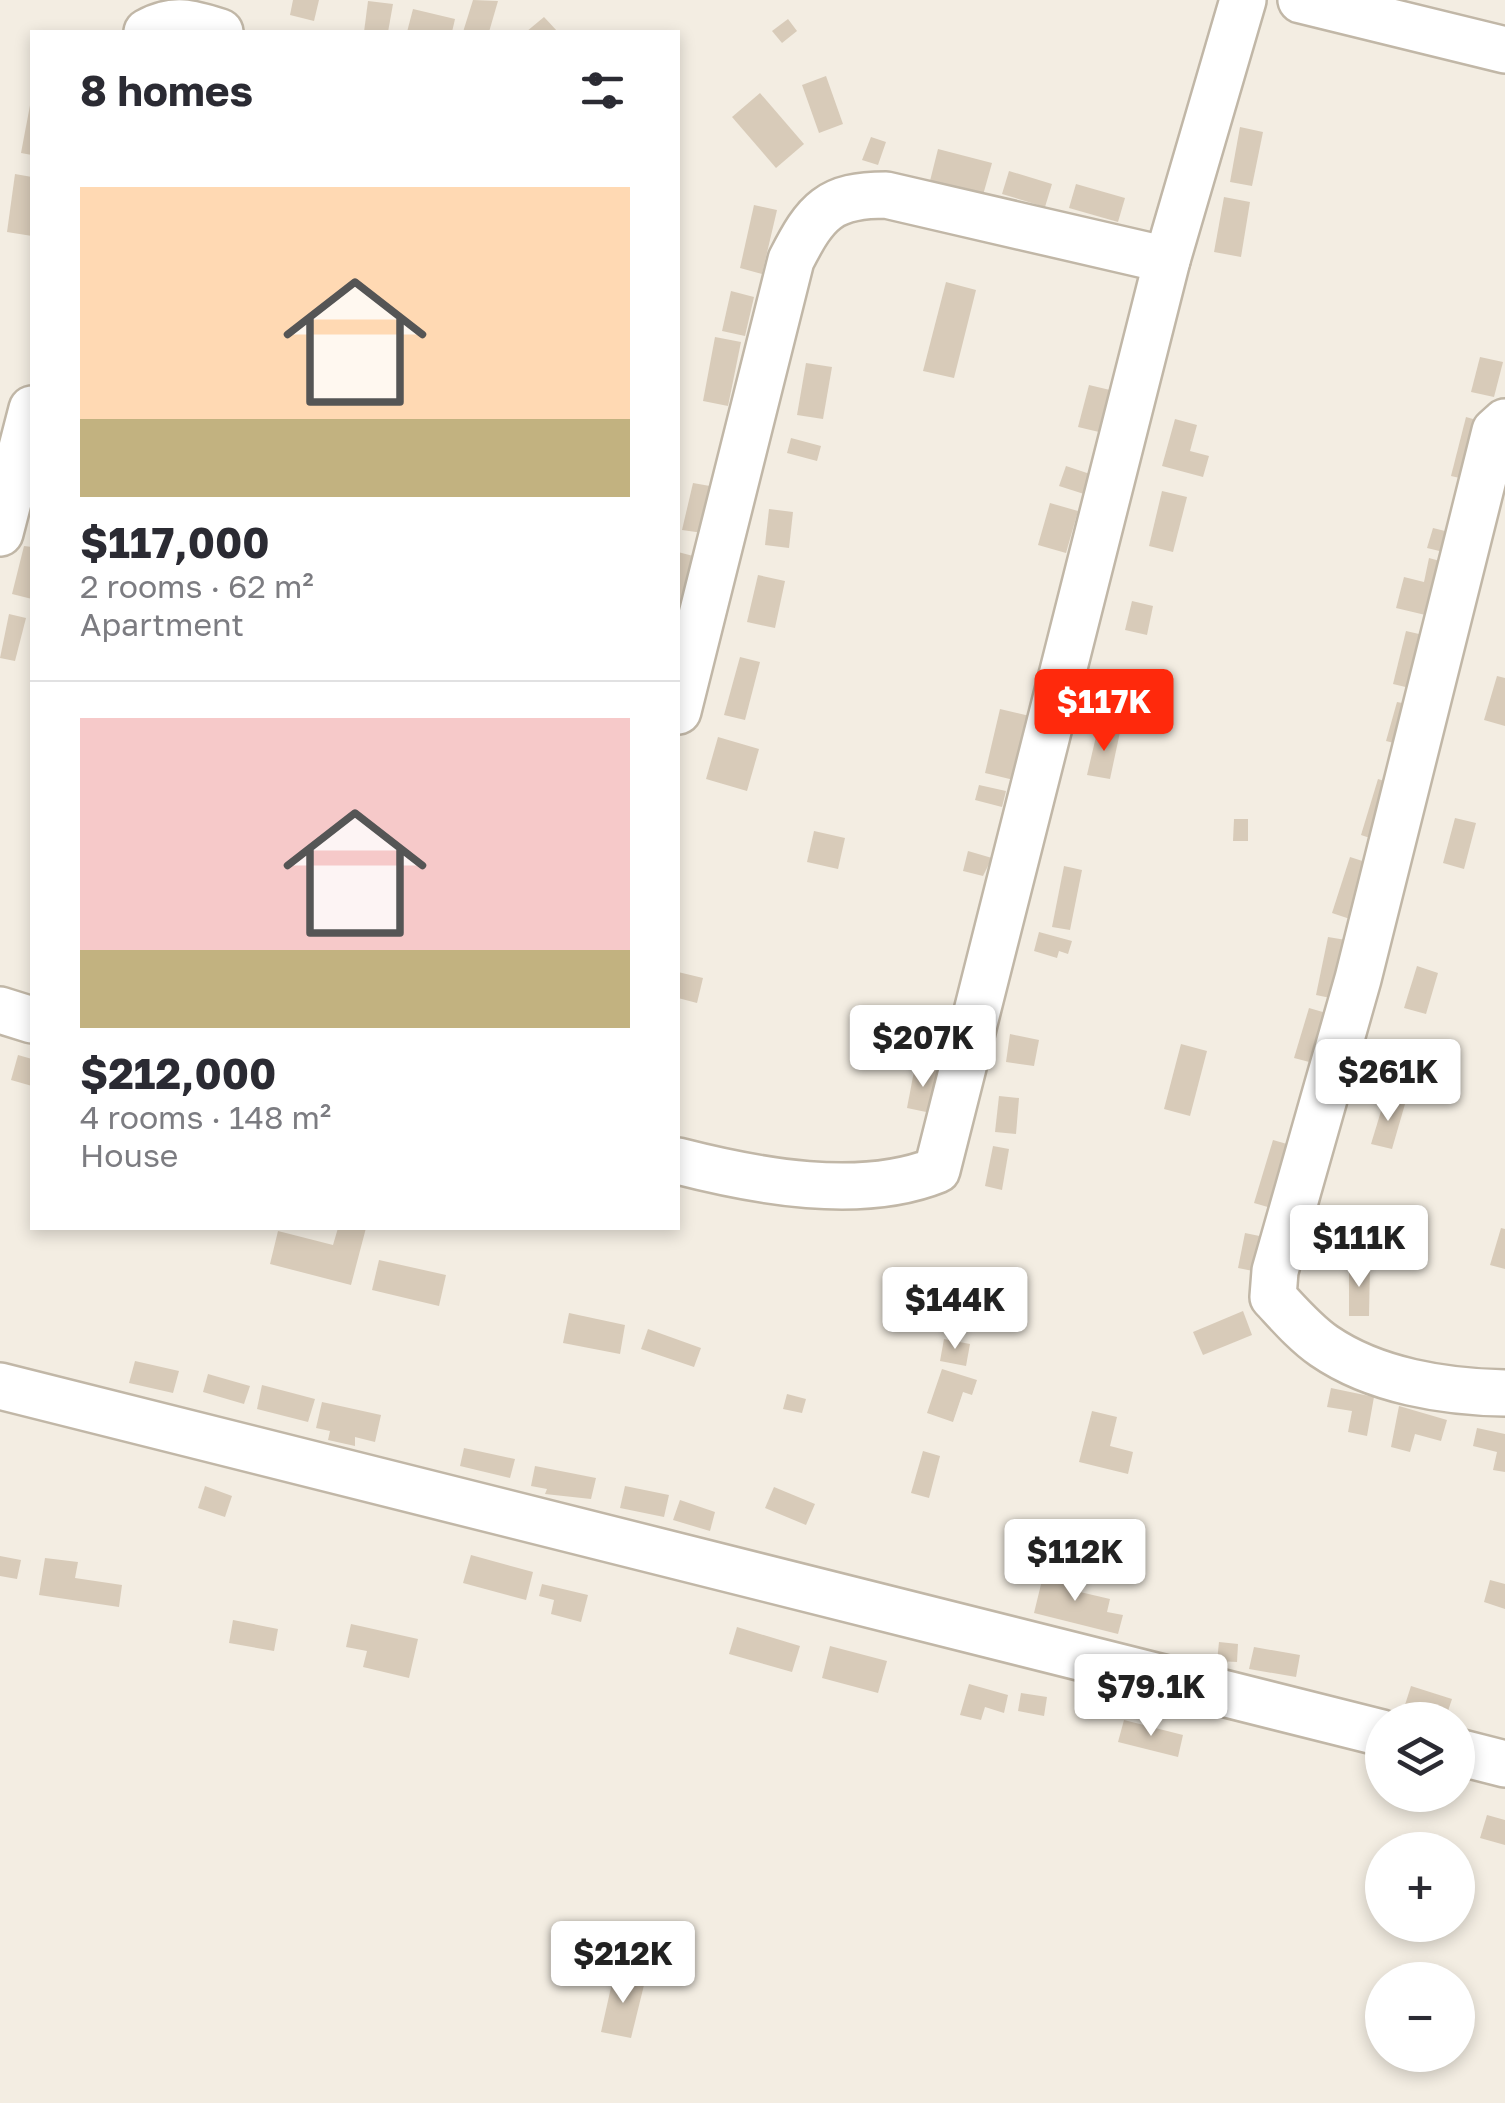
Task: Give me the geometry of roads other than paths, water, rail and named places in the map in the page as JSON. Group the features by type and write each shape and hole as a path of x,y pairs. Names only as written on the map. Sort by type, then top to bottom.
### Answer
{"street":[{"path":"680,1162 848,1188 909,1181 936,1170 1167,260 1243,0"},
{"path":"1300,0 1505,50"},
{"path":"151,30 184,21 213,30"},
{"path":"680,703 791,260 810,222 850,195 886,195 1167,260"},
{"path":"0,533 30,417"},
{"path":"1505,422 1495,431 1358,979 1275,1271 1273,1297 1324,1346 1382,1374 1461,1392 1505,1393"},
{"path":"0,1010 30,1019"},
{"path":"0,1386 1365,1729"},
{"path":"1475,1756 1505,1764"}]}
